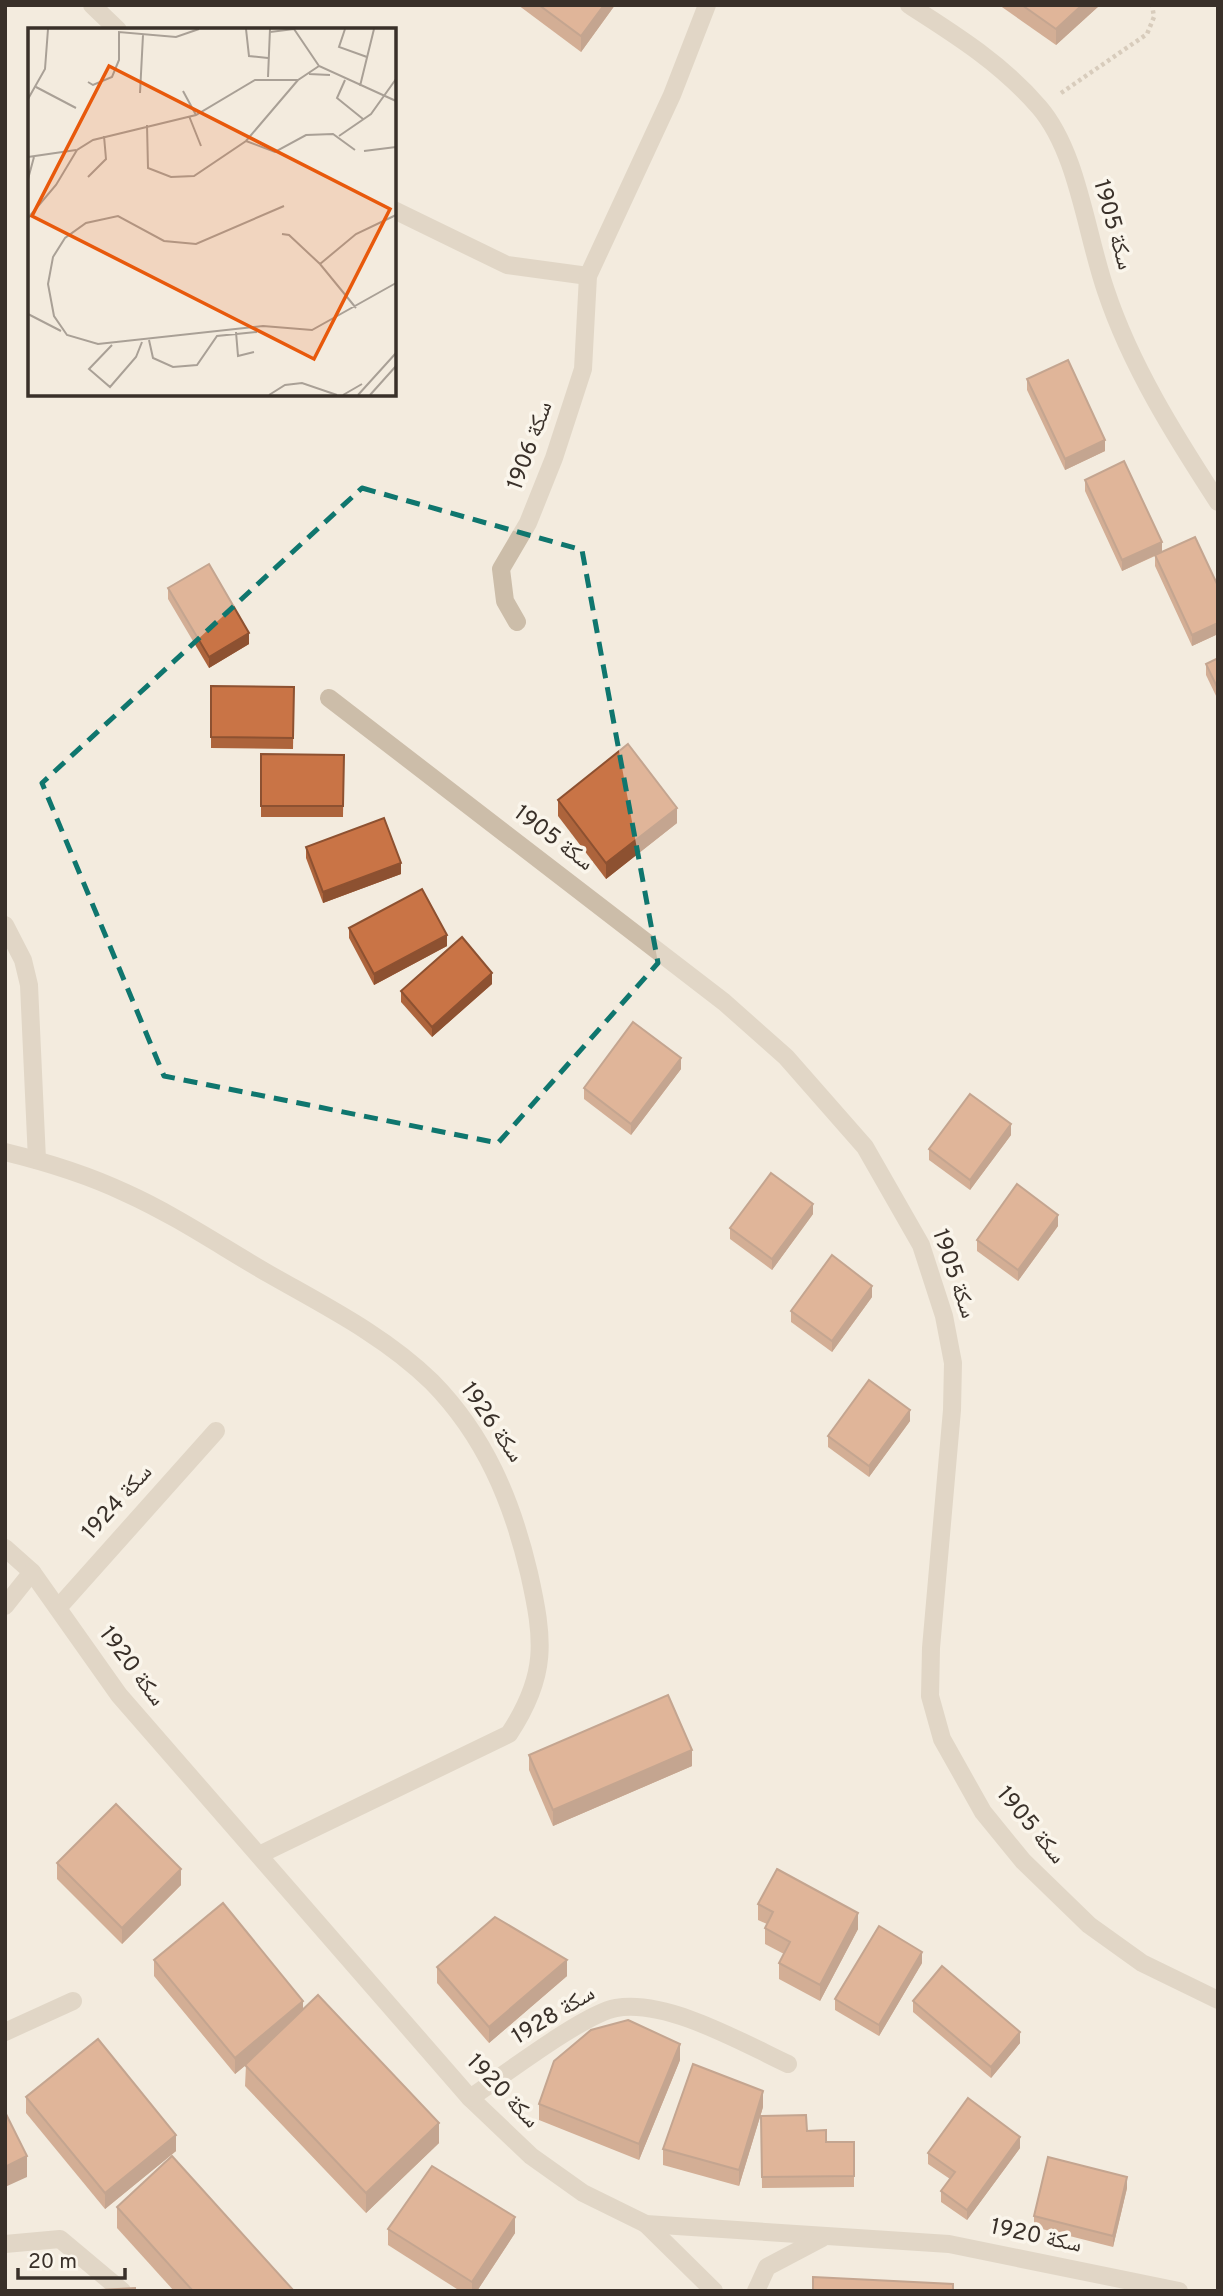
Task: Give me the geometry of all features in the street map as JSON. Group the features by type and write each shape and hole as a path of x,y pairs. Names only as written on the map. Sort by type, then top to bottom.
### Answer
{"street":[{"path":"92,5 116,28"},
{"name":"سكة 1906","path":"517,622 505,601 501,569 528,523 555,457 583,369 588,276 672,95 707,5"},
{"name":"سكة 1905","path":"909,5 976,48 1040,107 1059,139 1077,187 1106,293 1132,352 1177,440 1218,502"},
{"path":"396,211 507,265 588,276"},
{"name":"سكة 1905","path":"329,698 724,1002 786,1057 865,1147 921,1245 944,1316 953,1363 952,1410 931,1648 930,1696 942,1739 983,1812 1023,1861 1089,1926 1142,1963 1218,2000"},
{"path":"5,925 23,960 29,985 37,1160"},
{"name":"سكة 1926","path":"5,1152 37,1160 126,1193 376,1337 432,1383 469,1430 501,1478 518,1527 538,1614 541,1660 529,1704 509,1734 259,1856"},
{"name":"سكة 1924","path":"58,1608 216,1431"},
{"name":"سكة 1920","path":"5,1548 32,1572 119,1695 470,2098 531,2156 583,2193 646,2224 822,2238 949,2244 1179,2291"},
{"path":"5,1606 32,1572"},
{"path":"5,2032 73,2001"},
{"name":"سكة 1928","path":"470,2098 584,2022 616,2008 653,2010 696,2021 788,2064"},
{"path":"646,2224 714,2291"},
{"path":"756,2291 767,2267 822,2238"},
{"path":"5,2244 60,2239 122,2291"}],"path":[{"path":"1040,107 1147,34 1154,18 1152,5"}],"highlighted area":[{"path":"362,488 582,550 658,963 498,1143 164,1076 42,783"}],"building":[{"path":"539,5 604,5 581,36"},
{"path":"1022,5 1082,5 1056,29"},
{"path":"1068,360 1105,440 1065,459 1027,379"},
{"path":"1124,461 1162,542 1122,560 1085,480"},
{"path":"1195,537 1218,586 1218,623 1192,635 1155,555"},
{"path":"209,564 249,633 209,657 168,588"},
{"path":"1218,658 1218,689 1206,664"},
{"path":"211,686 294,687 293,738 211,737"},
{"path":"628,744 677,808 606,863 558,800"},
{"path":"261,754 344,755 343,806 261,806"},
{"path":"384,818 401,863 323,892 306,847"},
{"path":"422,889 447,935 374,974 349,928"},
{"path":"462,937 492,973 432,1027 401,991"},
{"path":"633,1022 681,1058 631,1124 584,1088"},
{"path":"970,1094 1011,1124 970,1180 929,1149"},
{"path":"771,1173 813,1204 772,1259 730,1228"},
{"path":"1017,1184 1058,1215 1018,1270 977,1240"},
{"path":"832,1255 872,1286 832,1341 791,1311"},
{"path":"869,1380 910,1410 869,1466 828,1436"},
{"path":"668,1695 692,1750 553,1810 529,1755"},
{"path":"116,1804 181,1869 122,1928 57,1863"},
{"path":"777,1869 858,1913 820,1985 779,1963 790,1942 765,1928 773,1912 758,1904"},
{"path":"223,1903 303,2001 235,2058 154,1960"},
{"path":"495,1917 567,1960 489,2027 437,1967"},
{"path":"879,1926 922,1952 879,2025 835,1999"},
{"path":"942,1966 1020,2032 991,2067 913,2001"},
{"path":"318,1995 439,2123 366,2193 245,2065"},
{"path":"628,2020 680,2044 639,2144 539,2104 554,2061 591,2030"},
{"path":"98,2039 176,2135 105,2193 26,2097"},
{"path":"693,2064 763,2091 739,2170 663,2149"},
{"path":"968,2098 1020,2137 967,2210 941,2191 955,2172 928,2153"},
{"path":"5,2112 27,2156 5,2167"},
{"path":"806,2115 807,2131 826,2130 826,2142 854,2142 854,2176 762,2177 761,2116"},
{"path":"172,2156 294,2291 193,2291 117,2207"},
{"path":"1048,2157 1127,2177 1113,2236 1034,2216"},
{"path":"432,2166 515,2217 472,2282 388,2229"},
{"path":"813,2277 953,2284 953,2291 813,2291"},
{"path":"135,2288 135,2291 82,2291"}]}
